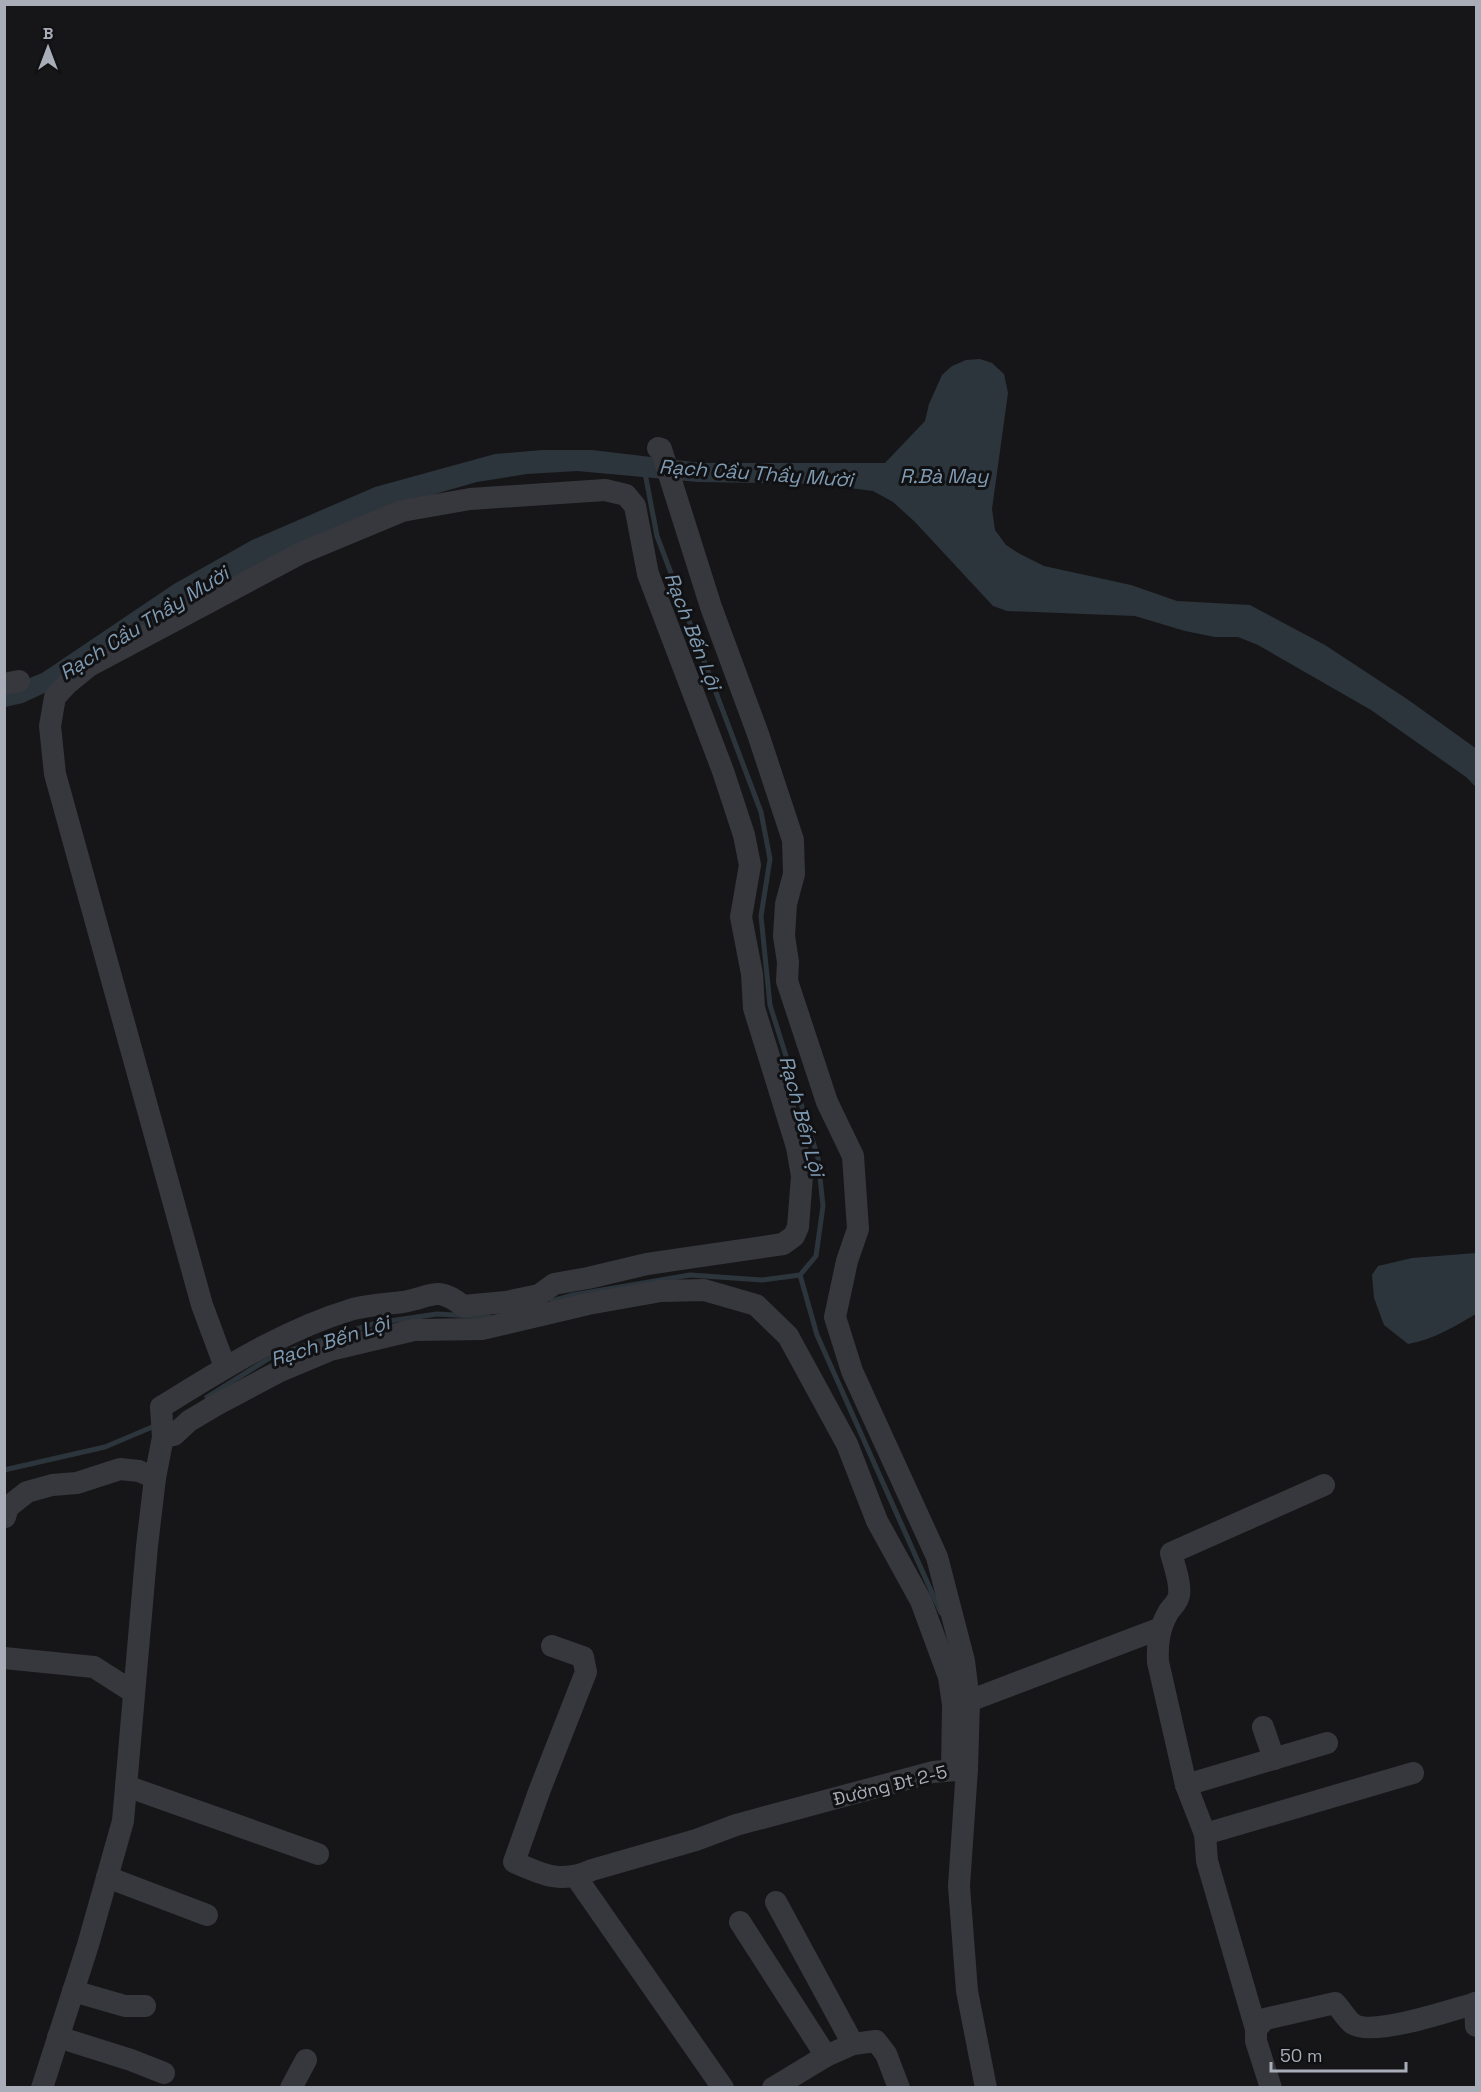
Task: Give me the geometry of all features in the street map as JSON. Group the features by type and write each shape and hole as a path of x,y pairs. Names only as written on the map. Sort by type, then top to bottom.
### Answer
{"street":[{"path":"661,452 711,607 758,734 793,840 794,874 786,904 784,936 788,962 787,981 827,1102 853,1156 858,1228 847,1261 835,1317 852,1371 937,1557 964,1661 969,1701 959,1769"},
{"path":"42,2088 123,1821 133,1692 162,1430 161,1407 225,1367 287,1334 355,1309 439,1293 451,1296 463,1306 506,1302 539,1295 554,1284 647,1264 783,1244 794,1236 798,1227 802,1176 797,1147 754,1008 752,974 741,917 750,865 744,835 723,771 648,574 634,506 626,495 605,490 470,499 402,511 301,553 182,616 89,666 55,697 50,726 55,774 198,1293 225,1367"},
{"path":"162,1430 174,1435 189,1421 216,1405 280,1371 330,1350 414,1330 482,1329 588,1304 661,1291 704,1290 756,1305 788,1336 847,1444 877,1521 921,1601 949,1677 959,1769"},
{"path":"5,1517 8,1507 27,1492 52,1485 77,1483 120,1468 139,1471 155,1478"},
{"path":"1271,2088 1256,2041 1256,2028 1207,1861 1205,1834 1186,1785 1158,1662 1157,1644 1161,1628 1170,1610 1179,1599 1180,1591 1171,1553 1324,1485"},
{"path":"969,1701 1161,1628"},
{"path":"552,1646 584,1657 586,1672 514,1862 554,1878 576,1877 723,2088"},
{"path":"4,1658 94,1667 133,1692"},
{"path":"1263,1727 1274,1759"},
{"path":"1186,1785 1327,1743"},
{"name":"Đường Đt 2-5","path":"576,1877 592,1870 696,1840 736,1825 933,1772 959,1769 959,1886 967,1991 986,2088"},
{"path":"1205,1834 1413,1773"},
{"path":"126,1786 318,1854"},
{"path":"107,1877 207,1915"},
{"path":"776,1902 853,2044"},
{"path":"740,1922 826,2056"},
{"path":"73,1991 125,2006 145,2006"},
{"path":"1256,2028 1265,2019 1335,2003 1351,2023 1366,2028 1396,2025 1476,2003 1476,2026"},
{"path":"58,2037 120,2056 164,2073"},
{"path":"773,2088 826,2056 853,2044 876,2041 886,2054 899,2088"},
{"path":"291,2088 306,2060"}],"water":[{"name":"R.Bà May","path":"980,359 992,363 1004,374 1008,393 992,509 995,530 1006,545 1044,566 1131,585 1177,601 1250,605 1325,645 1474,747 1476,749 1476,787 1466,777 1371,710 1258,645 1238,637 1215,637 1185,631 1135,616 1007,611 993,606 915,522 893,502 873,491 819,484 698,482 577,471 527,474 477,482 435,494 51,690 23,703 5,707 5,688 42,673 174,584 252,540 375,487 495,454 542,450 592,450 702,463 885,463 925,421 929,404 942,375 952,366 966,360"},
{"path":"1476,1253 1476,1314 1435,1336 1408,1344 1384,1325 1374,1298 1372,1275 1378,1266 1412,1258"}],"waterway":[{"name":"Rạch Bến Lội","path":"552,1301 573,1295 690,1275 762,1280 800,1275 816,1256 823,1206 818,1158 770,1005 761,916 770,859 761,812 657,536 645,473"},
{"path":"800,1275 817,1335 941,1613"},
{"name":"Rạch Bến Lội","path":"207,1397 273,1356 376,1323 437,1314 489,1317"},
{"name":"Rạch Bến Lội","path":"4,1470 105,1447 157,1425"}],"water label":[{"name":"Rạch Cầu Thầy Mười","path":"756,473"},
{"name":"Rạch Cầu Thầy Mười","path":"144,623"}]}
